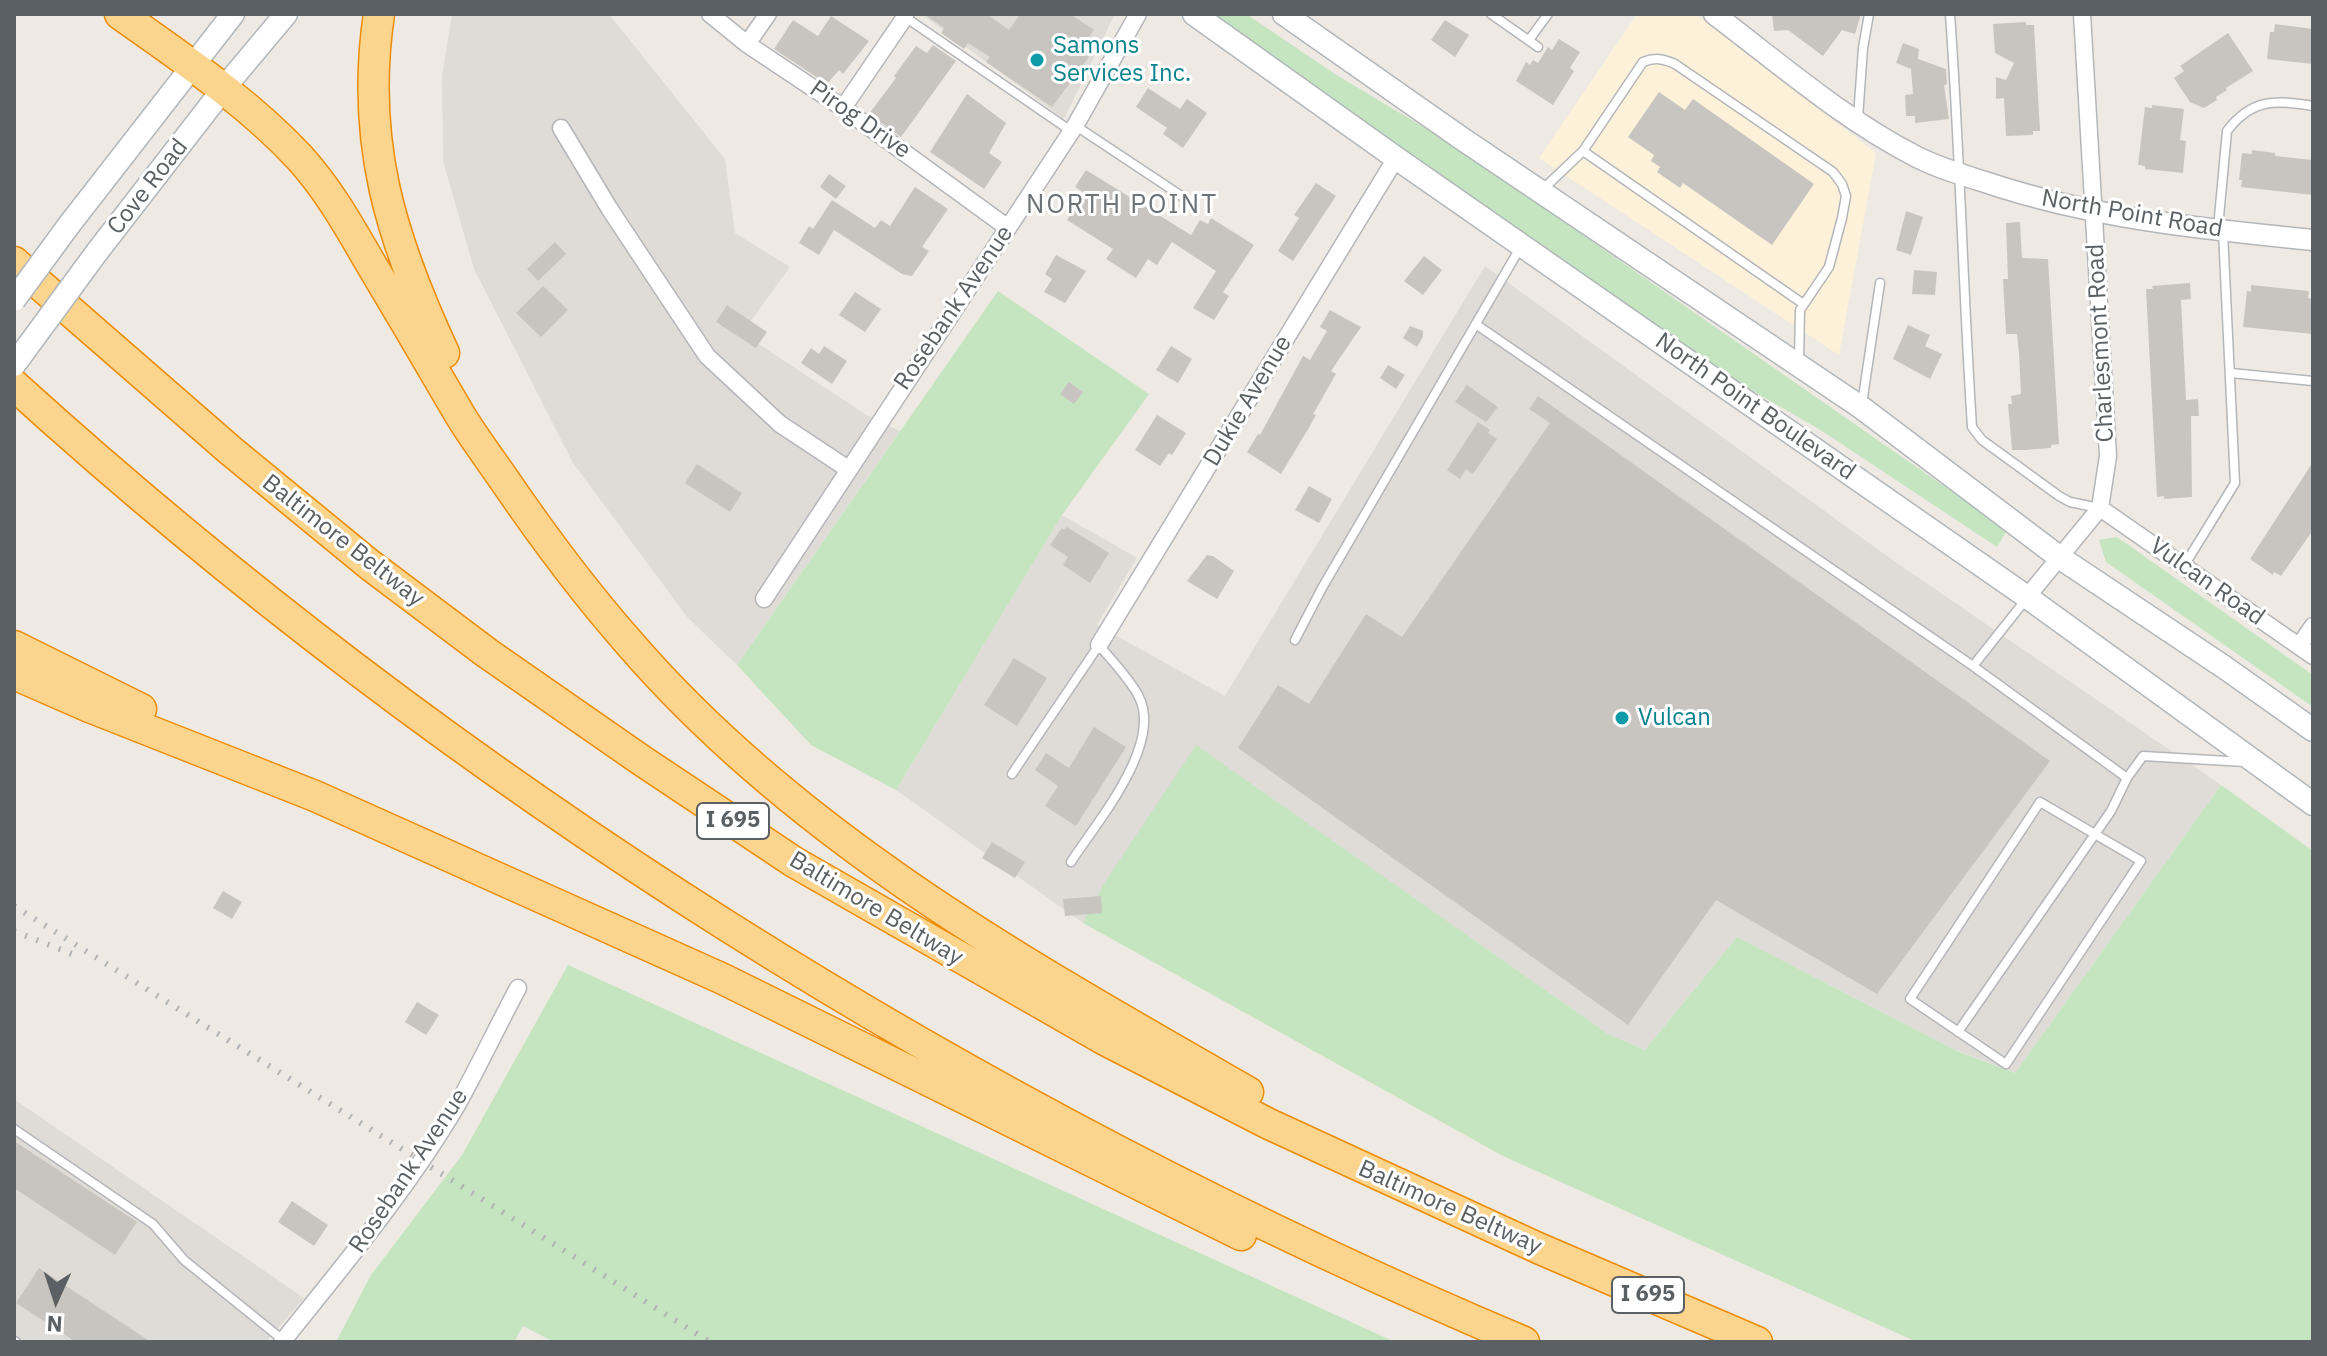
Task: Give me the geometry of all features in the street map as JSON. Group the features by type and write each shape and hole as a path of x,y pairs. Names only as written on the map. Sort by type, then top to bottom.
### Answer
{"highway":[{"path":"120,14 224,88 293,151 327,192 464,421 547,541 631,646 683,702 739,755 858,851 1029,963 1277,1109 1367,1152 1538,1248"},
{"path":"379,14 372,109 387,205 403,257 445,354 547,541"},
{"name":"Baltimore Beltway","path":"14,262 208,432 370,565 487,653 794,862 1105,1040 1321,1150 1757,1342"},
{"path":"14,385 182,530 323,643 446,735 753,942 906,1034 1087,1134 1251,1218 1524,1342"},
{"path":"14,646 315,796 723,979 1276,1252 1422,1315 1512,1342"},
{"path":"14,674 315,796"}],"main road":[{"name":"Cove Road","path":"14,300 233,14"},
{"name":"Cove Road","path":"14,365 224,88 286,14"},
{"name":"North Point Boulevard","path":"1194,14 2027,597 2313,804"},
{"path":"1284,14 1540,192 1862,408 2059,557 2313,730"}],"street":[{"name":"Pirog Drive","path":"710,14 747,44 843,108 1008,228"},
{"path":"747,44 768,14"},
{"name":"Rosebank Avenue","path":"764,599 1073,128 1138,14"},
{"name":"Charlesmont Road","path":"2082,14 2108,456 2100,508"},
{"path":"843,108 903,16"},
{"name":"North Point Road","path":"1720,16 1858,122 1921,159 1961,174 2093,212 2220,231 2313,240"},
{"path":"561,128 609,208 707,356 780,424 848,469"},
{"name":"Dukie Avenue","path":"1099,645 1396,158"},
{"path":"2027,597 2100,508"},
{"name":"Vulcan Road","path":"2100,508 2313,656"},
{"path":"2299,646 2313,626"},
{"name":"Rosebank Avenue","path":"282,1341 354,1254 421,1161 456,1106 518,988"}],"lane":[{"path":"1491,14 1538,47"},
{"path":"1529,40 1548,14"},
{"path":"1858,122 1862,59 1869,14"},
{"path":"1950,14 1961,174 1960,214 1972,427 1982,440 2050,490 2070,502 2100,508"},
{"path":"903,16 1186,199"},
{"path":"1540,192 1583,151 1643,62 1652,58 1666,59 1833,172 1842,184 1846,196 1834,254 1829,267 1802,303 1799,366"},
{"path":"2184,566 2235,483 2231,373 2220,231 2227,131 2236,119 2264,102 2313,106"},
{"path":"1583,151 1802,303"},
{"path":"1295,640 1322,588 1522,245"},
{"path":"1862,408 1880,283"},
{"path":"1477,325 1973,666 2127,778"},
{"path":"2231,373 2313,381"},
{"path":"1973,666 2027,597"},
{"path":"1012,774 1099,645 1139,697 1144,725 1136,762 1071,862"},
{"path":"1958,1032 2111,811 2127,778 2143,756 2254,763"},
{"path":"2040,802 2095,834 2141,861 2006,1064 1910,999 2040,802"},
{"path":"14,1129 153,1224 184,1260 282,1341"}],"shaded area":[{"path":"452,14 609,14 725,159 735,233 790,267 742,333 865,414 900,431 737,665 688,618 573,463 474,269 443,161 442,76"},
{"path":"921,14 1115,14 1064,119"},
{"path":"1637,14 1695,14 1876,153 1839,355 1539,158"},
{"path":"1485,266 1894,561 2221,785 2015,1073 1951,1048 1737,937 1645,1050 1608,1034 1196,746 1083,923 896,790 1062,515 1137,558 1097,625 1225,696"},
{"path":"14,1099 304,1298 266,1342 14,1342"}],"green space":[{"path":"1209,14 1246,14 1338,76 1452,144 2007,530 1997,547 1819,429 1744,386"},
{"path":"998,291 1149,394 1062,515 896,790 811,745 737,665"},
{"path":"2117,537 2313,675 2313,707 2106,562 2099,540"},
{"path":"1196,745 1608,1034 1645,1050 1737,937 1957,1051 2015,1073 2221,785 2313,851 2313,1342 1917,1342 1503,1156 1083,923 1105,882"},
{"path":"568,965 1395,1342 554,1342 523,1326 514,1342 336,1342 371,1275 462,1155"}],"building":[{"name":"Samons Services Inc.","path":"924,14 987,14 1009,30 1020,14 1070,14 1094,30 1079,51 1089,57 1052,107 986,62 990,57 968,43 964,49 941,33 944,28"},
{"path":"1772,14 1861,14 1855,34 1842,30 1823,56 1788,30 1774,31"},
{"path":"831,16 869,41 843,74 839,70 827,84 774,49 793,20 818,36"},
{"path":"1445,20 1469,35 1455,57 1431,40"},
{"path":"2026,22 2026,25 2034,25 2040,131 2033,131 2033,135 2006,136 2004,98 1996,99 1996,77 2006,80 2014,63 1995,53 1993,24"},
{"path":"2275,24 2313,29 2313,64 2267,59 2270,32 2274,32"},
{"path":"2228,33 2253,71 2226,88 2216,97 2217,100 2204,108 2190,102 2174,78 2184,71 2180,66"},
{"path":"1559,39 1580,52 1570,68 1574,71 1553,105 1516,81 1526,62 1530,65 1533,60 1538,63 1548,47 1552,50"},
{"path":"1903,43 1919,49 1918,59 1946,69 1947,84 1944,85 1949,119 1915,123 1915,116 1906,116 1905,95 1913,94 1911,69 1896,63"},
{"path":"933,45 956,61 901,137 869,114 916,46 927,53"},
{"path":"1148,88 1180,109 1187,99 1207,113 1183,148 1163,134 1167,128 1136,107"},
{"path":"1659,92 1685,110 1693,99 1814,184 1772,245 1683,183 1680,188 1657,172 1660,167 1651,161 1654,155 1628,137"},
{"path":"967,94 1006,123 989,153 1002,162 984,189 930,152"},
{"path":"2152,105 2184,109 2180,140 2186,141 2183,173 2145,169 2145,166 2138,165 2145,107 2152,108"},
{"path":"2252,150 2313,160 2313,195 2241,187 2242,153 2252,154"},
{"path":"1086,170 1191,235 1200,220 1208,224 1211,218 1254,245 1223,292 1229,296 1214,320 1193,308 1216,271 1172,242 1157,265 1148,259 1136,278 1106,259 1113,249 1067,220 1084,193 1075,187"},
{"path":"829,174 846,186 836,199 820,187"},
{"path":"1316,183 1336,196 1293,261 1278,251 1299,218 1294,215"},
{"path":"915,187 948,209 922,247 929,251 912,276 902,274 834,230 819,255 799,243 809,226 813,229 832,200 875,228 881,220 890,226"},
{"path":"1906,211 1923,217 1911,255 1896,250"},
{"path":"2020,222 2022,258 2048,259 2059,444 2051,445 2051,448 2012,450 2008,404 2012,404 2011,396 2021,394 2019,353 2017,334 2006,334 2003,279 2008,279 2006,223"},
{"path":"555,242 566,254 538,281 527,269"},
{"path":"1056,255 1086,271 1065,303 1044,292 1052,279 1045,274"},
{"path":"1424,256 1442,270 1423,295 1404,281"},
{"path":"1914,270 1937,272 1935,295 1912,294"},
{"path":"2190,283 2191,299 2181,300 2186,400 2198,399 2199,416 2191,416 2192,497 2164,499 2164,496 2157,497 2146,289"},
{"path":"2251,285 2309,291 2308,298 2313,299 2313,334 2243,327 2247,291 2251,292"},
{"path":"543,286 568,310 541,337 516,313"},
{"path":"855,292 881,309 865,332 839,315"},
{"path":"727,305 767,332 756,348 716,322"},
{"path":"1330,310 1361,327 1331,371 1336,374 1281,474 1247,452 1260,435 1303,356 1310,360 1327,331 1320,327"},
{"path":"1908,325 1930,335 1925,346 1942,354 1930,379 1893,359"},
{"path":"1410,326 1423,331 1417,347 1403,338"},
{"path":"824,346 847,361 832,384 801,363 811,348 819,354"},
{"path":"1171,346 1192,359 1178,383 1156,370"},
{"path":"1388,365 1405,375 1396,389 1380,378"},
{"path":"1069,382 1083,392 1074,404 1060,394"},
{"path":"1467,385 1498,407 1486,422 1455,402"},
{"name":"Vulcan","path":"1538,396 2050,761 1877,994 1716,900 1628,1025 1238,748 1278,685 1309,704 1366,614 1402,637 1550,423 1529,409"},
{"path":"1157,415 1186,433 1172,455 1169,453 1160,466 1135,450"},
{"path":"1478,422 1497,439 1473,474 1466,469 1460,479 1447,470"},
{"path":"2313,462 2313,530 2281,576 2274,572 2273,575 2250,559"},
{"path":"697,464 742,493 730,512 685,483"},
{"path":"1309,486 1332,499 1319,523 1295,510"},
{"path":"1067,527 1109,553 1090,583 1063,565 1068,557 1050,545 1062,528"},
{"path":"1207,555 1234,571 1217,599 1187,581"},
{"path":"1014,658 1047,678 1017,726 984,705"},
{"path":"1094,727 1126,747 1076,826 1045,806 1058,786 1035,770 1046,753 1069,768"},
{"path":"992,842 1025,862 1015,878 982,858"},
{"path":"223,891 242,902 232,919 213,908"},
{"path":"1101,896 1102,913 1065,916 1063,899"},
{"path":"417,1002 439,1015 426,1035 405,1022"},
{"path":"14,1141 137,1222 115,1255 14,1188"},
{"path":"292,1201 328,1225 314,1246 278,1222"},
{"path":"39,1268 151,1342 76,1342 16,1303"}],"railway":[{"path":"14,906 710,1342"},
{"path":"14,931 72,954"}],"place":[{"name":"Samons Services Inc.","path":"1037,60"},
{"name":"Vulcan","path":"1622,718"}],"district":[{"name":"NORTH POINT","path":"1122,205"}]}
